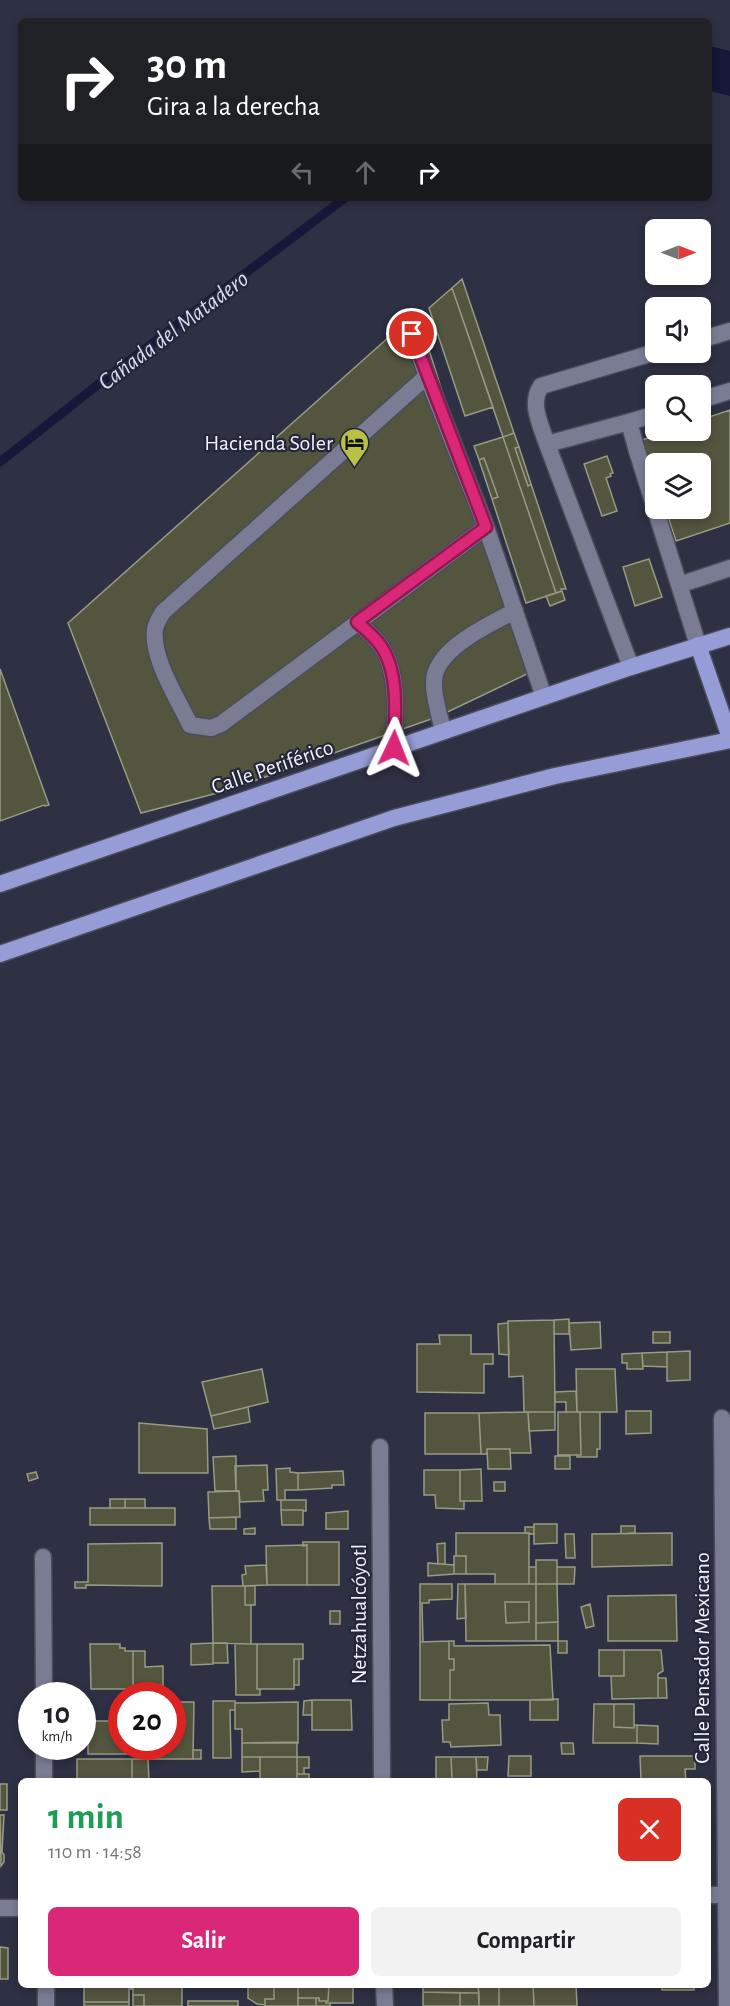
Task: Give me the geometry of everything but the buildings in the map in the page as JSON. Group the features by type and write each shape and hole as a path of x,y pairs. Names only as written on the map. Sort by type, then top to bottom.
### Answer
{"highway":[{"name":"Calle Periférico","path":"0,884 631,667 730,636"},
{"path":"0,954 394,818 555,776 730,739 698,645"}],"street":[{"path":"711,337 730,331"},
{"path":"412,334 486,527 544,697"},
{"path":"631,667 547,444 534,402 541,386 645,355"},
{"path":"427,376 163,612 155,626 155,643 162,666 190,725 211,728 221,724 486,527"},
{"path":"711,397 730,391"},
{"path":"547,444 645,417"},
{"path":"629,422 698,645"},
{"path":"679,585 730,568"},
{"path":"443,731 434,680 439,666 446,656 480,629 515,611"},
{"path":"357,622 379,643 389,664 396,695 394,748"},
{"name":"Calle Pensador Mexicano","path":"722,1418 728,1894 727,2006"},
{"name":"Netzahualcóyotl","path":"380,1447 381,1778"},
{"path":"43,1557 44,1682"},
{"path":"44,1760 44,1778"},
{"path":"711,1895 728,1894"},
{"path":"0,1908 18,1908"},
{"path":"46,1988 46,2006"},
{"path":"384,1988 385,2006"}],"shaded area":[{"path":"712,46 730,51 730,96 712,92"}],"waterway":[{"name":"Cañada del Matadero","path":"0,462 100,383 341,201"}],"place":[{"name":"Hacienda Soler","path":"354,468"}],"route":[{"path":"394,748 396,695 389,664 379,643 357,622 486,527 412,334"}]}
